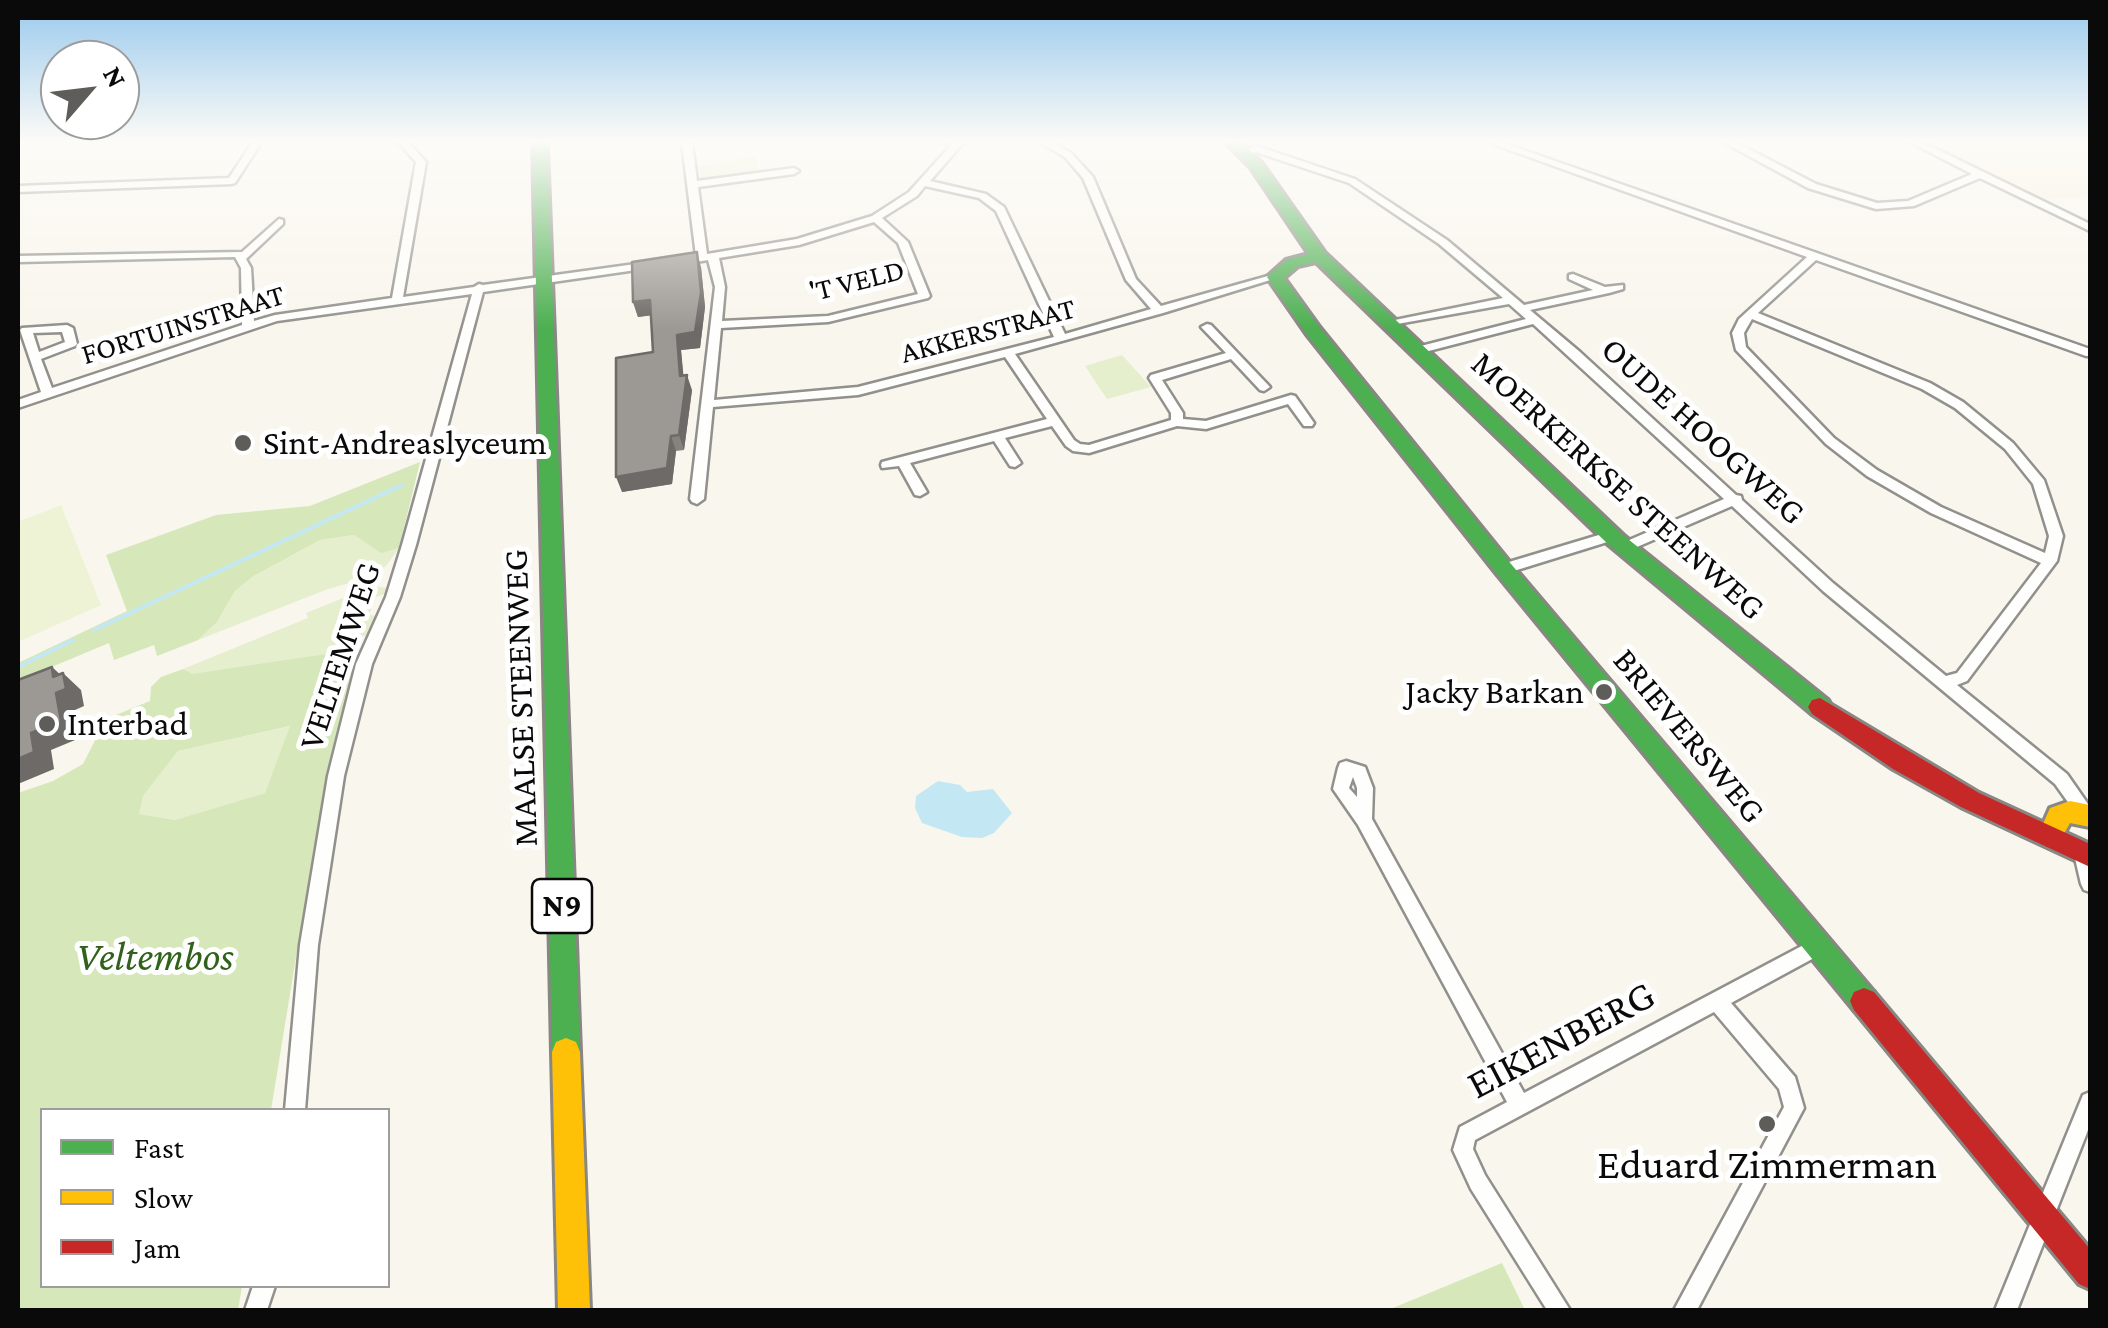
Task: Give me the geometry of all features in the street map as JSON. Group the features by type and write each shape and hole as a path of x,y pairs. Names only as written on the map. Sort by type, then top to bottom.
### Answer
{"street":[{"path":"397,300 414,205"},
{"name":"MAALSE STEENWEG","path":"542,205 574,1310"},
{"path":"697,205 708,258 720,288 697,499"},
{"name":"FORTUINSTRAAT","path":"18,404 248,326 479,287 708,258 818,237 876,218 900,205"},
{"path":"994,205 1000,209 1061,339"},
{"path":"1100,205 1131,280 1158,310"},
{"name":"MOERKERKSE STEENWEG","path":"1281,205 1319,256 1618,542 1815,703 1916,770 2011,819 2060,832 2087,855"},
{"name":"OUDE HOOGWEG","path":"1389,205 1443,242 1535,320 1828,586 2062,779 2088,815"},
{"path":"1668,205 2090,353"},
{"path":"2044,205 2090,228"},
{"name":"'T VELD","path":"717,325 828,319 924,296 903,242 876,218"},
{"path":"243,257 280,222"},
{"path":"18,259 222,252 243,257"},
{"path":"1275,277 1292,263 1319,256"},
{"path":"1814,256 1752,314 1738,333 1740,348 1830,441 1902,491 2050,561"},
{"path":"243,257 248,326"},
{"name":"AKKERSTRAAT","path":"708,404 833,396 1061,339 1275,277"},
{"name":"BRIEVERSWEG","path":"1275,277 1504,569 2090,1272"},
{"path":"1572,277 1605,290"},
{"name":"VELTEMWEG","path":"295,1108 309,945 336,776 364,664 393,597 409,545 479,287"},
{"path":"1390,324 1619,287"},
{"path":"1752,314 1926,386 1986,424 2039,483 2056,536 2050,561 1962,677 1943,684"},
{"path":"1417,350 1535,320"},
{"path":"1207,327 1264,387"},
{"path":"35,357 71,344 67,328 22,331 48,394"},
{"path":"1008,353 1070,444 1090,448 1177,422 1206,424 1290,399 1308,423"},
{"path":"1177,422 1177,413 1155,378 1233,355"},
{"path":"887,466 1054,420"},
{"path":"997,436 1015,463"},
{"path":"902,461 920,492"},
{"path":"1504,569 1618,542 1736,500"},
{"name":"MOERKERKSE STEENWEG","path":"2060,832 2064,814 2088,815"},
{"path":"1364,820 1519,1104"},
{"path":"2087,855 2090,884"},
{"name":"EIKENBERG","path":"1559,1310 1463,1150 1466,1134 1819,946"},
{"path":"1685,1310 1794,1108 1788,1084 1716,1000"},
{"path":"2006,1310 2090,1102"}],"green space":[{"path":"1122,355 1151,387 1107,399 1085,366"},
{"path":"420,462 399,548 381,553 354,535 320,540 252,577 235,591 217,622 198,640 157,656 154,645 114,660 109,643 18,681 18,663 127,611 106,555 216,515 310,506"},
{"path":"61,505 101,605 18,642 18,522"},
{"path":"354,535 381,552 399,548 386,566 370,577 328,589 198,640 217,622 235,591 252,577 320,540"},
{"path":"373,586 386,588 387,593 376,597 369,615 381,616 370,637 362,636 356,657 339,652 192,675 183,669 308,618 306,613"},
{"name":"Veltembos","path":"339,652 356,657 325,780 271,1108 40,1108 40,1288 242,1288 238,1310 18,1310 18,793 53,781 83,764 106,719 150,701 151,687 161,677 183,669 192,674","holes":["290,726 265,793 175,820 139,814 143,796 178,751"]},
{"path":"291,726 265,793 175,820 138,814 143,796 178,751"},
{"path":"1502,1263 1525,1310 1388,1310"}],"water":[{"path":"938,781 960,785 967,792 993,789 1012,813 994,833 982,838 962,837 922,823 915,808 916,796"}],"building":[{"path":"697,252 701,292 695,332 677,335 680,376 687,375 679,435 671,436 667,468 616,477 616,358 653,352 650,300 633,302 632,262"},
{"path":"52,667 53,677 63,673 66,689 56,693 61,721 31,733 34,752 18,759 18,680"}],"waterway":[{"path":"94,630 402,485"},
{"path":"18,667 73,640"}],"traffic: fast":[{"path":"542,205 566,1052"},
{"path":"1284,205 1319,256 1616,540 1820,707"},
{"path":"1319,256 1292,263 1275,277 1314,332 1504,569 1864,1001"}],"traffic: slow":[{"path":"2056,824 2059,816 2070,812 2090,816"},
{"path":"566,1052 574,1310"}],"traffic: jam":[{"path":"1820,707 1902,762 1970,800 2090,856"},
{"path":"1864,1001 2090,1273"}],"place":[{"name":"Sint-Andreaslyceum","path":"243,443"},
{"name":"Jacky Barkan","path":"1604,692"},
{"name":"Interbad","path":"47,724"},
{"name":"Eduard Zimmerman","path":"1767,1124"}]}
